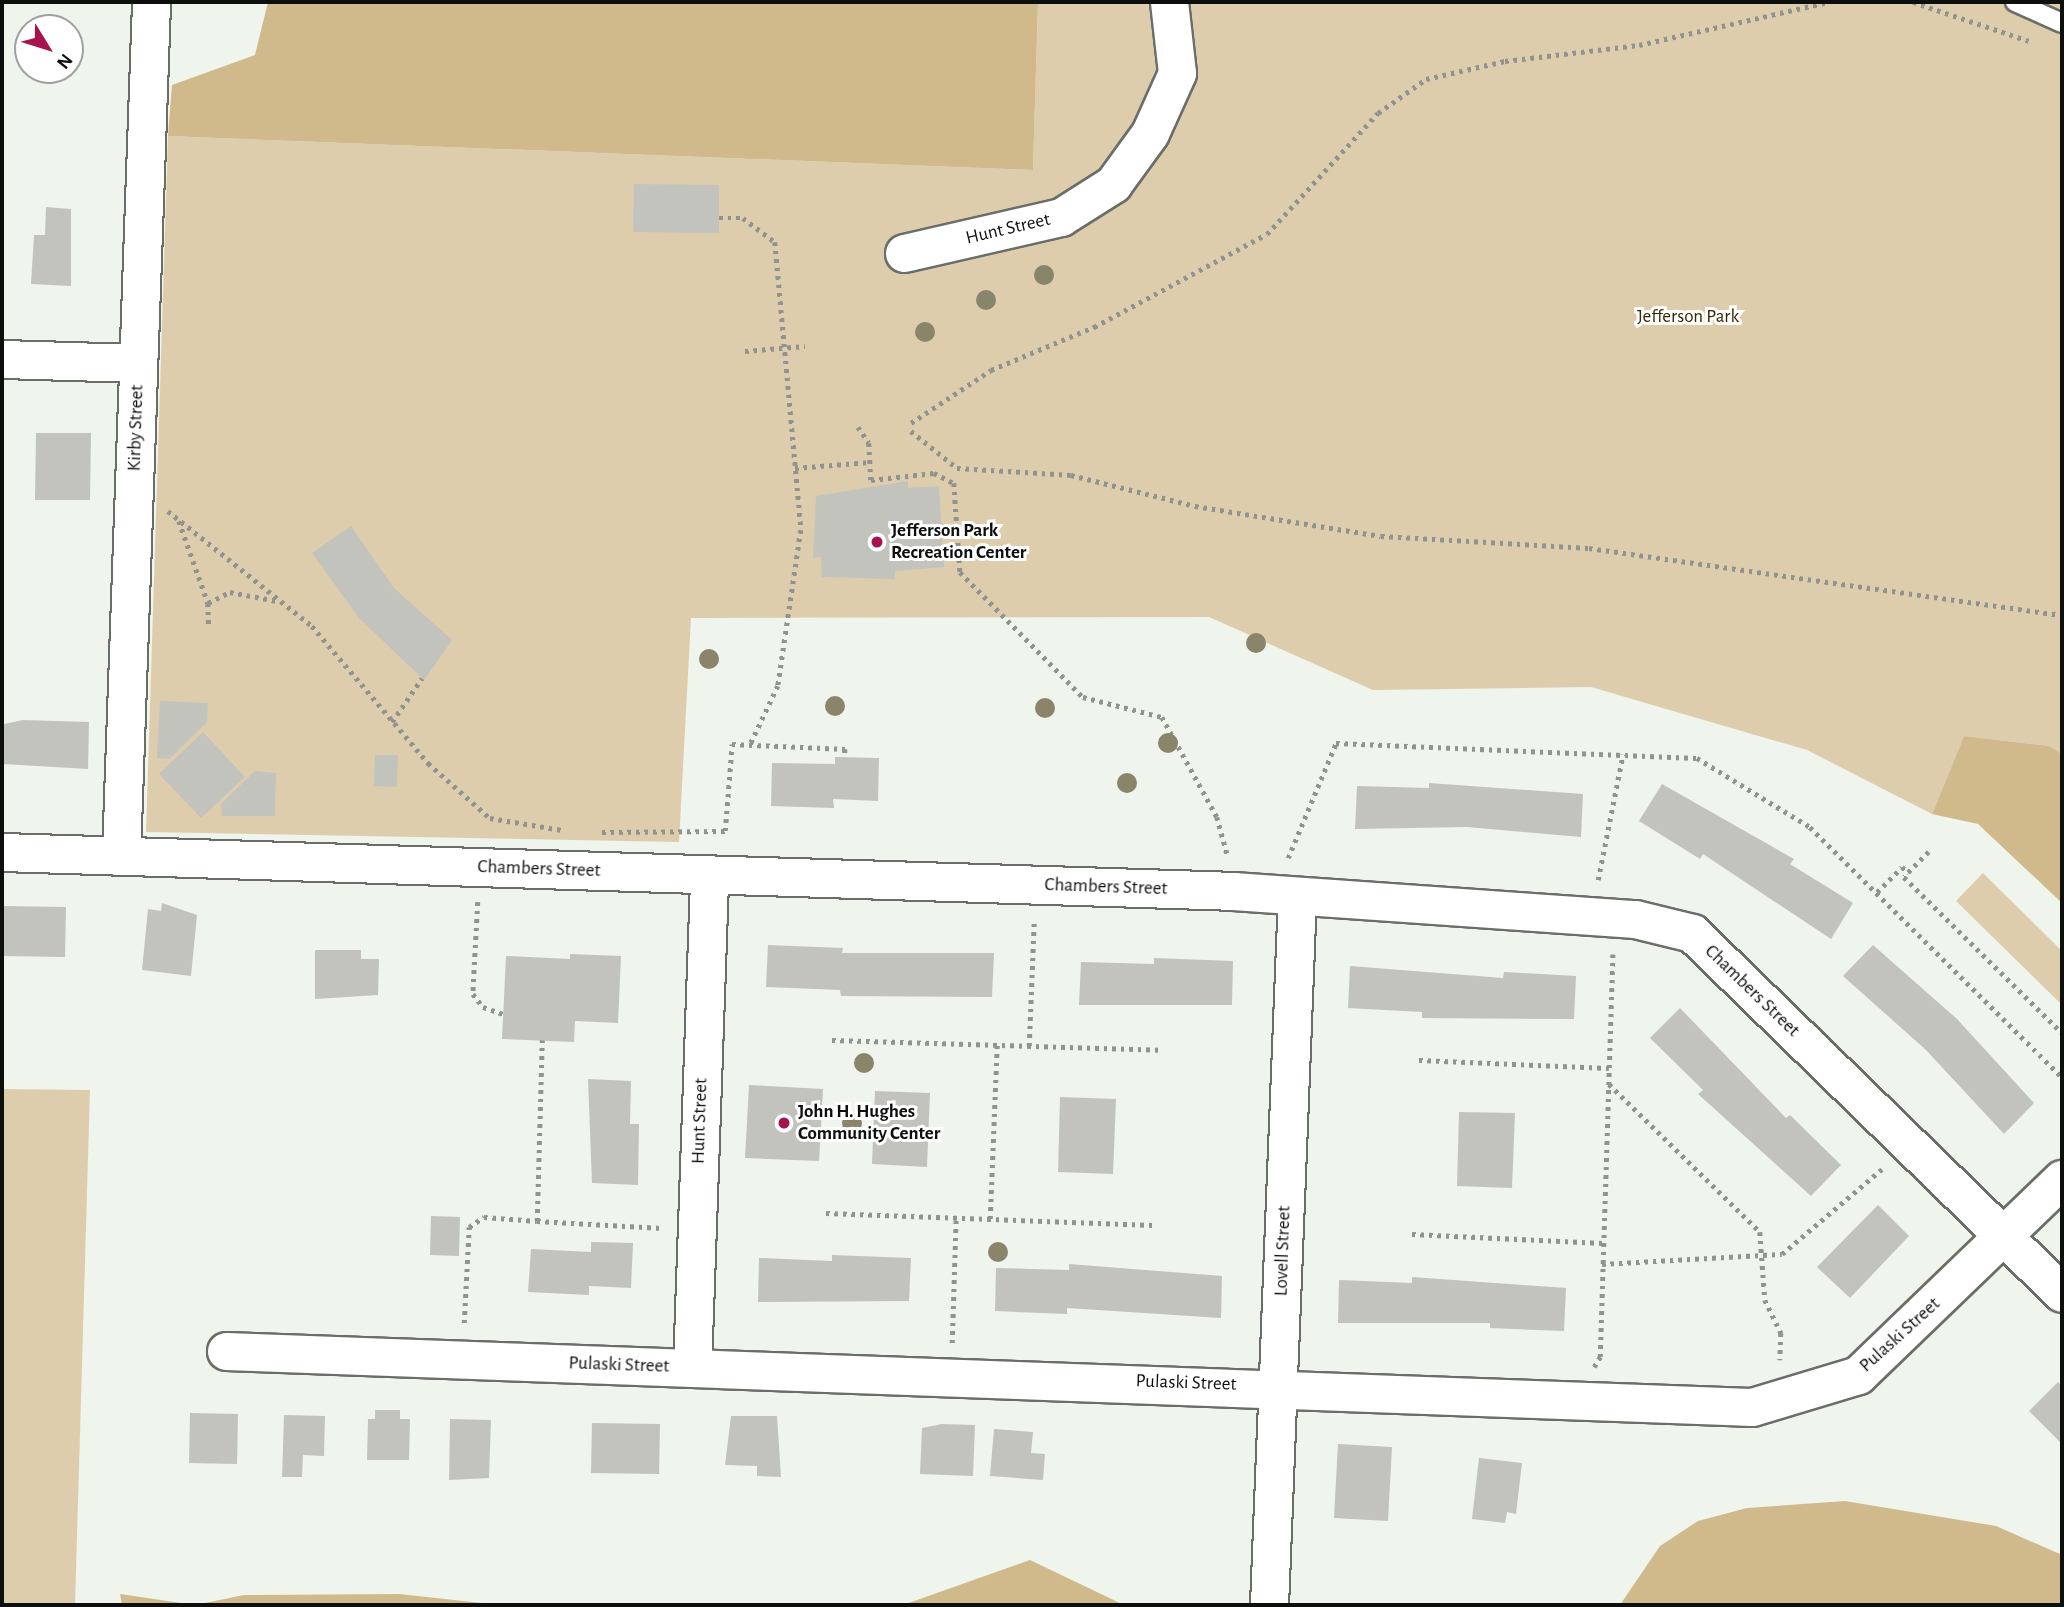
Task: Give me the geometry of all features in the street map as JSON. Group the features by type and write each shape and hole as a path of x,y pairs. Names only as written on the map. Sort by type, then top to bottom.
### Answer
{"street":[{"name":"Kirby Street","path":"121,854 150,2"},
{"name":"Hunt Street","path":"904,253 1061,217 1113,184 1150,134 1177,73 1169,2"},
{"path":"2,359 138,363"},
{"name":"Chambers Street","path":"2,852 709,875 1290,883 1635,919 1692,933 2062,1293"},
{"name":"Hunt Street","path":"692,1368 709,875"},
{"name":"Lovell Street","path":"1269,1605 1278,1386 1290,883"},
{"name":"Pulaski Street","path":"226,1351 1278,1386 1752,1406 1858,1375 2062,1179"}],"lane":[{"path":"2015,2 2062,23"}],"path":[{"path":"911,423 991,370 1094,327 1267,233 1378,113 1426,79 1505,61 1639,45 1828,2"},
{"path":"1913,2 2039,45"},
{"path":"719,218 743,218 775,242 801,530 797,582 778,686 751,743"},
{"path":"745,351 805,346"},
{"path":"859,427 869,443 872,480 934,473 954,483 960,572 1083,697 1163,717 1217,817 1230,866"},
{"path":"911,431 957,468 1071,475 1195,506 1369,534 1589,548 2062,615"},
{"path":"795,468 870,462"},
{"path":"156,502 312,626 392,722 490,818 573,832"},
{"path":"179,520 208,603 209,627"},
{"path":"942,526 957,526"},
{"path":"208,603 230,592 278,601"},
{"path":"392,722 422,678"},
{"path":"1290,883 1336,743 1697,758 1810,827 2062,1077"},
{"path":"598,832 725,831 732,744 845,750 845,756"},
{"path":"1598,880 1623,754"},
{"path":"1928,852 1905,877 2062,1033"},
{"path":"1877,892 1902,867 1909,872"},
{"path":"479,901 473,994 483,1007 503,1014"},
{"path":"1030,1046 1035,915"},
{"path":"1591,1372 1600,1357 1614,939"},
{"path":"537,1221 542,1040"},
{"path":"832,1040 1160,1050"},
{"path":"990,1219 997,1045"},
{"path":"1419,1060 1609,1068"},
{"path":"1609,1084 1760,1232 1765,1300 1781,1333 1778,1356 1788,1365"},
{"path":"1602,1264 1782,1254 1892,1160"},
{"path":"826,1213 1153,1225"},
{"path":"470,1331 463,1320 469,1227 484,1217 677,1229"},
{"path":"952,1350 956,1218"},
{"path":"1412,1234 1603,1243"}],"green space":[{"name":"Jefferson Park","path":"1038,2 2062,2 2062,754 2049,746 1964,736 1932,814 1807,750 1591,687 1373,690 1209,617 691,618 679,842 146,832 168,136 1033,170"},
{"path":"1983,873 2062,951 2062,1005 1956,901"},
{"path":"2,1089 90,1090 75,1605 2,1605"}],"shaded area":[{"path":"268,2 1038,2 1033,170 168,136 172,85 255,55"},
{"path":"1964,736 2049,746 2062,754 2062,903 1978,824 1932,814"},
{"path":"1845,1501 1996,1526 2062,1555 2062,1605 1620,1605 1660,1546 1698,1521 1747,1508"},
{"path":"1030,1560 1124,1605 903,1605"},
{"path":"120,1594 195,1605 122,1605"},
{"path":"399,1594 500,1605 195,1605 244,1595"}],"building":[{"path":"634,184 719,185 719,233 633,232"},
{"path":"46,207 71,209 71,286 31,284 34,235 45,235"},
{"path":"36,433 91,433 90,500 35,500"},
{"name":"Jefferson Park Recreation Center","path":"908,481 908,488 939,486 944,567 895,571 895,579 822,577 821,557 813,558 816,496"},
{"path":"351,526 394,588 452,640 424,680 359,618 312,553"},
{"path":"160,701 208,703 207,722 169,759 157,758"},
{"path":"23,720 89,722 88,769 3,764 4,724"},
{"path":"203,732 245,777 201,818 159,774"},
{"path":"375,755 398,755 397,787 374,786"},
{"path":"835,757 879,758 878,801 833,799 834,808 771,806 772,763 835,764"},
{"path":"255,771 276,773 275,816 222,816 221,804"},
{"path":"1429,783 1583,794 1581,837 1467,827 1355,829 1357,786 1429,788"},
{"path":"1662,784 1794,859 1790,864 1853,903 1831,939 1703,854 1700,859 1639,821"},
{"path":"162,903 197,915 191,976 142,970 148,909 161,911"},
{"path":"3,906 66,907 65,957 2,956"},
{"path":"768,945 843,948 842,953 994,953 992,997 841,996 840,990 766,987"},
{"path":"1873,945 1957,1019 2034,1103 2004,1134 1926,1050 1843,976"},
{"path":"315,950 361,950 361,959 379,959 378,995 315,999"},
{"path":"570,954 621,956 618,1023 575,1021 574,1042 502,1039 506,956 570,959"},
{"path":"1154,958 1233,961 1232,1005 1079,1005 1081,962 1154,964"},
{"path":"1350,966 1503,978 1504,972 1576,976 1574,1019 1422,1018 1422,1012 1348,1008"},
{"path":"1680,1008 1786,1118 1790,1115 1841,1165 1811,1196 1698,1094 1703,1090 1650,1038"},
{"path":"588,1079 631,1081 630,1124 639,1124 638,1185 592,1183"},
{"name":"John H. Hughes Community Center","path":"749,1085 823,1089 819,1161 745,1158"},
{"path":"875,1091 930,1093 927,1167 872,1164"},
{"path":"1060,1097 1116,1099 1113,1174 1058,1172"},
{"path":"1459,1112 1515,1113 1512,1188 1457,1186"},
{"path":"1878,1205 1909,1236 1850,1298 1817,1267"},
{"path":"431,1216 460,1217 459,1256 430,1255"},
{"path":"591,1242 633,1243 631,1288 589,1286 589,1295 528,1292 531,1249 591,1252"},
{"path":"832,1255 911,1258 909,1301 758,1302 759,1258 832,1261"},
{"path":"1069,1264 1222,1276 1221,1318 1067,1308 1067,1314 995,1311 996,1268 1069,1270"},
{"path":"1412,1277 1566,1288 1564,1331 1490,1328 1490,1323 1338,1323 1339,1280 1412,1283"},
{"path":"2058,1382 2062,1387 2062,1444 2029,1411"},
{"path":"375,1410 400,1410 400,1419 410,1419 409,1460 367,1460 368,1419 375,1419"},
{"path":"190,1413 238,1414 237,1464 189,1463"},
{"path":"284,1415 325,1416 324,1456 303,1455 302,1477 282,1477"},
{"path":"731,1416 777,1416 781,1477 757,1476 757,1466 725,1465"},
{"path":"450,1419 491,1420 489,1478 449,1480"},
{"path":"592,1423 660,1424 659,1474 591,1473"},
{"path":"942,1424 975,1425 973,1476 920,1474 922,1428"},
{"path":"994,1429 1033,1432 1031,1453 1045,1454 1043,1480 990,1476"},
{"path":"1338,1444 1392,1447 1388,1521 1334,1518"},
{"path":"1479,1458 1522,1463 1516,1514 1507,1512 1505,1523 1472,1519"}],"place":[{"name":"Jefferson Park Recreation Center","path":"877,542"},
{"name":"John H. Hughes Community Center","path":"784,1123"}]}
